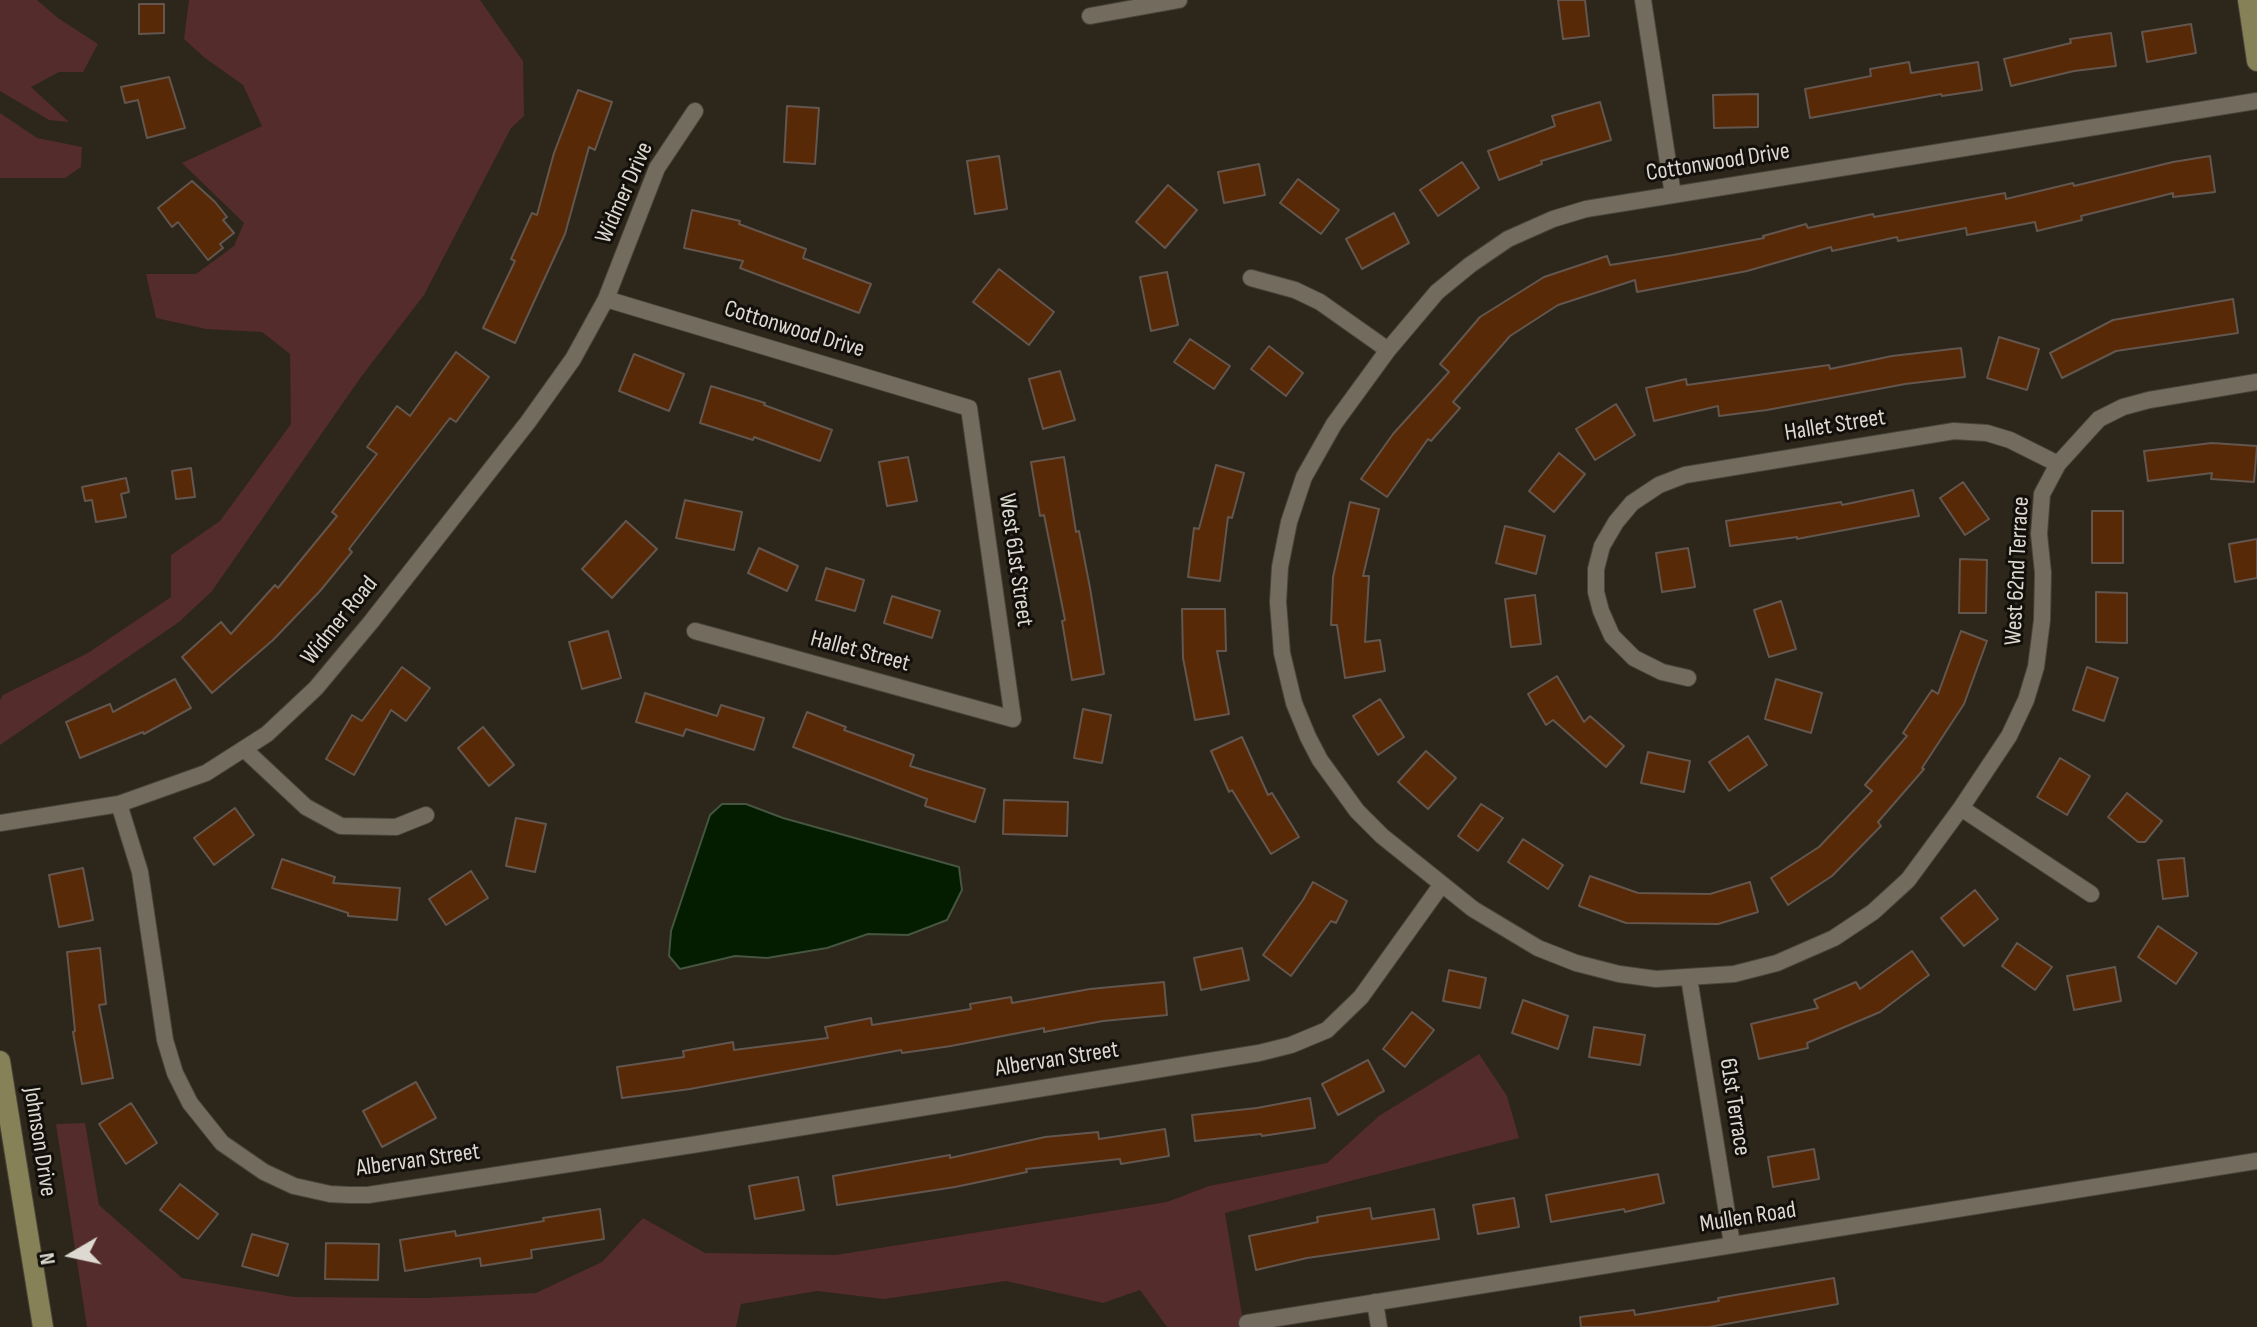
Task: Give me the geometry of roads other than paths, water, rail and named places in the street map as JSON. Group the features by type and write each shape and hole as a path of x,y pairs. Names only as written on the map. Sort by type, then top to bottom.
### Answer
{"main road":[{"path":"2248,0 2257,61"},
{"name":"Johnson Drive","path":"0,1061 43,1327"}],"street":[{"path":"1090,16 1179,0"},
{"path":"1643,0 1673,195"},
{"name":"Cottonwood Drive","path":"1442,884 1382,836 1357,811 1320,760 1294,703 1282,653 1278,602 1280,567 1289,522 1304,477 1334,424 1388,350 1437,292 1508,239 1553,219 1586,209 2257,101"},
{"name":"Widmer Drive","path":"606,299 657,168 695,111"},
{"path":"1251,278 1295,290 1320,302 1388,350"},
{"name":"Cottonwood Drive","path":"606,299 969,408"},
{"name":"Widmer Road","path":"0,823 119,804 206,773 267,734 316,688 371,622 564,372 606,299"},
{"path":"2058,464 2099,419 2123,407 2257,382"},
{"name":"West 61st Street","path":"969,408 1013,719"},
{"name":"Hallet Street","path":"1688,678 1662,672 1634,658 1612,636 1596,592 1596,569 1602,546 1616,522 1632,503 1659,485 1685,475 1954,431 1987,433 2010,440 2058,464"},
{"name":"West 62nd Terrace","path":"1961,808 2009,736 2026,700 2036,667 2042,620 2043,573 2039,534 2042,494 2058,464"},
{"name":"Hallet Street","path":"695,631 1013,719"},
{"path":"244,749 306,807 341,826 396,827 426,815"},
{"name":"Albervan Street","path":"119,804 140,872 165,1040 175,1073 190,1103 222,1143 264,1172 294,1186 330,1194 368,1195 698,1144 1259,1053 1291,1045 1327,1030 1361,997 1442,884"},
{"path":"1442,884 1497,925 1538,948 1576,963 1656,979 1755,970 1798,956 1834,938 1873,912 1908,880 1961,808 2091,894"},
{"name":"61st Terrace","path":"1689,978 1732,1244"},
{"name":"Mullen Road","path":"1247,1323 2257,1161"},
{"path":"1375,1302 1379,1327"}]}
